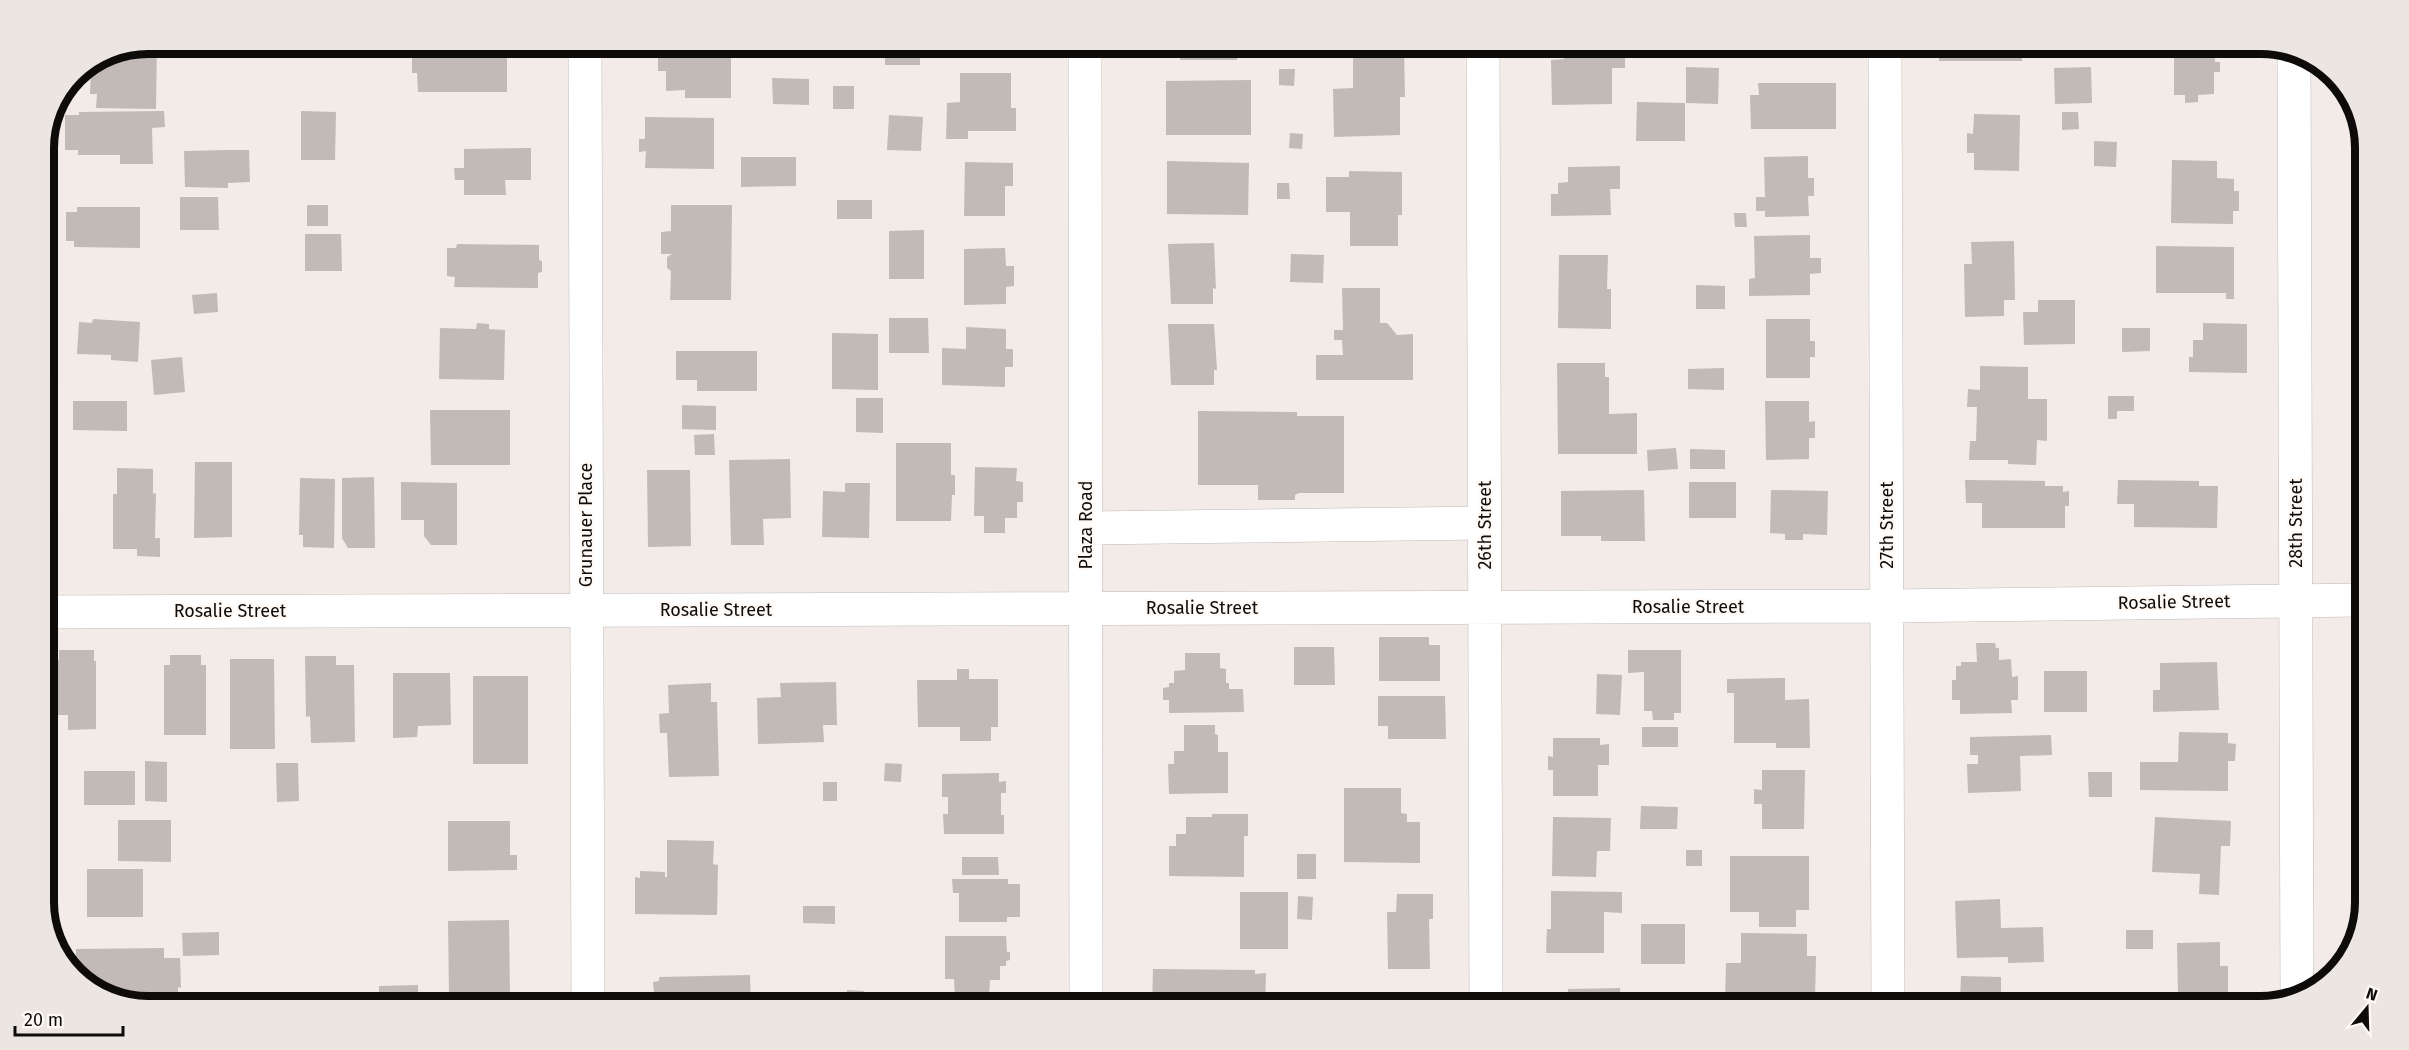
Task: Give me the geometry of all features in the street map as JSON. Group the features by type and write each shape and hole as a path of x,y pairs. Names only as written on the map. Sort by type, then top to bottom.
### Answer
{"street":[{"name":"Grunauer Place","path":"585,54 588,996"},
{"name":"Plaza Road","path":"1084,54 1086,996"},
{"name":"26th Street","path":"1484,54 1486,996"},
{"name":"27th Street","path":"1885,54 1888,996"},
{"name":"28th Street","path":"2294,60 2297,988"},
{"path":"1086,528 1485,523"},
{"name":"Rosalie Street","path":"54,612 1887,606 2355,600"}],"building":[{"path":"157,54 156,109 96,108 97,94 90,94 91,74 118,59"},
{"path":"412,54 507,56 507,92 418,92 417,73 412,73"},
{"path":"731,54 731,98 685,98 685,90 666,91 666,71 658,71 658,55"},
{"path":"885,54 920,54 920,65 885,65"},
{"path":"1180,54 1237,54 1237,60 1180,60"},
{"path":"1353,54 1404,54 1405,97 1400,97 1400,135 1334,137 1333,89 1353,88"},
{"path":"1564,54 1625,54 1625,68 1612,68 1612,104 1552,105 1551,60 1564,59"},
{"path":"1939,54 2022,54 2022,61 1939,61"},
{"path":"2174,54 2215,54 2215,62 2220,62 2220,72 2214,72 2214,94 2198,95 2198,102 2185,103 2185,95 2174,95"},
{"path":"1686,67 1719,68 1718,104 1686,103"},
{"path":"2091,67 2092,103 2055,104 2054,68"},
{"path":"1279,69 1295,69 1294,86 1279,85"},
{"path":"960,73 1011,73 1011,108 1016,108 1016,131 968,131 968,139 946,139 947,103 960,102"},
{"path":"772,78 809,79 809,105 773,104"},
{"path":"1251,80 1251,135 1166,135 1166,81"},
{"path":"1758,83 1836,83 1836,129 1751,129 1750,95 1759,95"},
{"path":"833,86 854,86 854,109 833,109"},
{"path":"1637,102 1685,103 1685,141 1636,141"},
{"path":"164,111 165,127 152,128 153,164 120,164 120,155 78,155 78,150 65,150 65,115 79,115 79,112"},
{"path":"301,111 336,112 335,160 301,160"},
{"path":"2062,112 2078,112 2079,129 2062,130"},
{"path":"1974,114 2020,115 2019,171 1974,170 1974,153 1967,153 1967,133 1973,134"},
{"path":"889,115 923,117 921,151 887,150"},
{"path":"645,117 714,118 714,169 645,168 646,151 639,152 639,139 645,139"},
{"path":"1290,133 1303,134 1302,149 1289,148"},
{"path":"2094,141 2117,142 2116,167 2094,166"},
{"path":"531,148 531,180 505,180 506,195 464,195 464,180 455,180 454,168 464,168 464,149"},
{"path":"249,150 250,182 228,183 228,188 185,187 184,151"},
{"path":"1808,156 1808,178 1814,178 1814,196 1808,196 1809,216 1765,217 1765,211 1756,211 1756,197 1765,197 1764,157"},
{"path":"741,157 796,157 796,186 741,187"},
{"path":"2172,160 2217,161 2217,178 2234,179 2234,191 2239,191 2239,211 2233,211 2233,224 2171,223"},
{"path":"1167,161 1249,163 1248,215 1167,214"},
{"path":"965,162 1013,163 1013,186 1005,186 1005,216 964,216"},
{"path":"1620,166 1620,189 1610,189 1611,215 1551,216 1551,194 1558,194 1558,183 1568,182 1568,167"},
{"path":"1349,171 1402,172 1402,215 1398,215 1398,246 1350,246 1350,212 1326,212 1326,177 1349,177"},
{"path":"1277,183 1289,183 1290,199 1277,199"},
{"path":"180,197 218,197 219,230 180,230"},
{"path":"837,200 872,200 872,219 837,219"},
{"path":"307,205 328,205 328,226 307,226"},
{"path":"671,205 732,205 731,300 670,300 671,271 667,268 667,257 672,254 661,254 661,232 671,231"},
{"path":"77,207 140,207 140,248 74,247 74,241 66,241 66,212 77,212"},
{"path":"1734,213 1746,213 1747,227 1735,227"},
{"path":"924,230 924,279 889,279 889,231"},
{"path":"305,234 341,234 342,271 305,271"},
{"path":"1810,235 1810,258 1821,258 1821,273 1810,274 1810,295 1749,296 1749,279 1755,278 1754,236"},
{"path":"2014,241 2015,300 2004,300 2004,316 1965,317 1964,264 1972,264 1971,242"},
{"path":"1214,243 1216,289 1213,288 1213,304 1171,304 1168,244"},
{"path":"457,244 539,245 542,272 538,273 538,288 454,287 455,277 447,276 447,248 456,248"},
{"path":"2156,246 2234,247 2234,299 2226,299 2226,293 2156,293"},
{"path":"1005,248 1006,266 1014,266 1014,286 1006,287 1006,304 964,305 964,249"},
{"path":"1291,254 1324,255 1323,283 1290,282"},
{"path":"1559,255 1608,255 1607,289 1611,289 1611,329 1558,328"},
{"path":"1696,285 1725,286 1725,309 1696,309"},
{"path":"1342,288 1380,288 1380,323 1387,323 1397,335 1413,334 1413,380 1316,380 1316,355 1343,355 1342,340 1334,340 1334,330 1343,330"},
{"path":"217,293 218,312 194,314 192,295"},
{"path":"2038,300 2075,300 2075,344 2024,345 2023,312 2038,312"},
{"path":"889,318 928,318 929,353 889,353"},
{"path":"93,319 140,322 138,362 111,360 111,355 77,354 79,322 92,323"},
{"path":"1766,319 1810,319 1810,341 1815,341 1815,357 1810,357 1810,378 1766,378"},
{"path":"477,323 489,324 489,329 505,330 504,380 439,379 440,328 476,329"},
{"path":"2203,323 2247,324 2247,373 2189,372 2189,357 2193,357 2193,340 2203,340"},
{"path":"1168,324 1214,324 1217,370 1214,370 1214,385 1171,385"},
{"path":"966,327 1006,329 1006,349 1013,349 1013,367 1005,367 1005,387 942,385 942,348 966,349"},
{"path":"2122,328 2150,328 2150,351 2122,352"},
{"path":"832,333 878,334 878,390 832,389"},
{"path":"676,351 757,351 757,391 697,391 697,380 676,380"},
{"path":"182,357 185,392 154,395 151,360"},
{"path":"1557,363 1605,363 1605,377 1609,377 1609,414 1637,413 1637,454 1558,454"},
{"path":"1980,366 2028,367 2028,399 2047,399 2047,441 2037,440 2036,465 2008,464 2008,460 1969,460 1970,441 1976,441 1977,407 1967,407 1968,389 1980,390"},
{"path":"1724,368 1724,390 1688,389 1688,369"},
{"path":"2108,396 2134,396 2134,411 2117,411 2117,419 2108,419"},
{"path":"856,398 883,398 883,433 856,432"},
{"path":"73,401 127,401 127,431 73,430"},
{"path":"1765,401 1809,401 1809,422 1815,421 1815,438 1809,438 1809,459 1766,460"},
{"path":"682,405 716,406 716,430 682,429"},
{"path":"430,410 510,410 510,465 431,465"},
{"path":"1198,411 1297,412 1297,416 1344,416 1344,493 1299,493 1295,495 1295,500 1258,500 1258,485 1198,485"},
{"path":"714,434 715,455 695,455 694,435"},
{"path":"896,443 951,443 951,475 955,475 955,495 952,495 951,521 896,521"},
{"path":"1676,448 1678,469 1648,471 1647,450"},
{"path":"1690,449 1725,450 1725,469 1690,469"},
{"path":"790,459 791,518 763,519 764,545 731,545 729,460"},
{"path":"195,462 232,462 232,537 194,538"},
{"path":"975,467 1017,468 1016,481 1023,482 1023,502 1017,502 1017,518 1005,518 1005,533 984,533 984,516 974,516"},
{"path":"117,468 153,469 153,494 156,493 155,538 160,538 160,557 137,556 137,549 113,549 113,494 117,494"},
{"path":"647,470 690,470 691,546 648,547"},
{"path":"374,477 375,548 348,548 342,538 342,478"},
{"path":"300,478 335,479 334,548 303,547 303,535 299,535"},
{"path":"1965,480 2045,481 2045,486 2063,486 2063,492 2069,491 2069,506 2065,506 2065,528 1982,528 1982,503 1966,503"},
{"path":"2118,480 2199,481 2199,486 2218,486 2217,528 2134,527 2134,504 2117,504"},
{"path":"401,482 457,483 457,545 431,545 424,536 424,520 401,520"},
{"path":"1689,482 1736,482 1736,518 1689,518"},
{"path":"845,483 870,483 869,538 822,537 823,491 845,492"},
{"path":"1644,490 1645,541 1601,541 1601,536 1561,536 1561,491"},
{"path":"1771,490 1828,491 1827,535 1803,534 1803,540 1785,540 1785,534 1770,533"},
{"path":"1379,637 1429,637 1429,645 1440,645 1440,681 1379,681"},
{"path":"1976,643 1995,643 1996,648 1999,648 1999,660 2011,659 2012,677 2018,676 2018,700 2011,700 2012,713 1960,714 1960,700 1952,700 1952,680 1956,680 1956,666 1961,666 1961,662 1977,662"},
{"path":"1294,647 1334,647 1335,685 1294,685"},
{"path":"59,650 94,650 96,729 68,730 68,715 55,715 55,660 59,660"},
{"path":"1628,650 1681,650 1681,713 1674,713 1674,720 1653,720 1652,711 1644,711 1644,672 1628,673"},
{"path":"1185,653 1220,653 1220,668 1226,669 1226,683 1229,683 1229,689 1243,689 1244,712 1169,713 1169,700 1163,700 1163,688 1169,687 1169,683 1174,683 1174,671 1185,670"},
{"path":"170,655 201,655 201,665 206,665 206,735 164,735 164,665 170,665"},
{"path":"305,656 336,656 336,665 354,665 355,742 311,743 310,716 306,717"},
{"path":"230,659 274,659 275,749 230,749"},
{"path":"2217,662 2219,710 2153,712 2153,690 2160,690 2160,663"},
{"path":"957,669 969,669 969,679 998,679 998,727 991,727 991,741 960,741 960,727 918,727 917,680 957,680"},
{"path":"2044,671 2087,671 2087,712 2044,712"},
{"path":"393,673 450,673 451,725 418,726 417,737 393,738"},
{"path":"1597,674 1622,675 1620,715 1596,714"},
{"path":"473,676 528,676 528,764 473,764"},
{"path":"1785,678 1785,700 1809,699 1810,748 1776,748 1776,743 1734,743 1734,693 1727,693 1727,679"},
{"path":"836,682 837,725 823,725 824,742 758,744 757,698 781,697 780,683"},
{"path":"711,683 711,702 717,702 719,776 669,777 667,733 660,733 659,714 669,713 668,685"},
{"path":"1378,696 1445,696 1446,739 1388,739 1388,726 1378,726"},
{"path":"1184,725 1215,725 1215,734 1218,735 1218,752 1228,752 1228,793 1169,794 1168,764 1174,764 1174,751 1184,751"},
{"path":"1642,727 1678,727 1678,747 1642,747"},
{"path":"2179,732 2228,733 2228,743 2236,744 2235,761 2228,761 2228,791 2140,790 2140,762 2178,762"},
{"path":"2051,735 2052,755 2020,756 2021,791 1968,793 1967,764 1978,764 1978,755 1970,755 1970,737"},
{"path":"1553,738 1600,738 1600,745 1609,744 1609,765 1598,765 1598,796 1553,796 1553,770 1548,770 1548,756 1553,757"},
{"path":"145,761 167,762 167,802 145,801"},
{"path":"276,763 298,763 299,801 277,802"},
{"path":"885,763 902,764 901,782 884,781"},
{"path":"1762,770 1805,770 1804,829 1762,829 1762,804 1754,804 1754,789 1762,790"},
{"path":"84,771 135,771 135,805 84,805"},
{"path":"2088,772 2112,772 2112,797 2089,797"},
{"path":"999,773 999,782 1006,781 1006,793 1001,793 1004,834 944,834 943,814 948,814 948,797 942,797 942,774"},
{"path":"823,782 837,782 837,801 823,801"},
{"path":"1344,788 1401,788 1401,813 1407,814 1407,822 1420,822 1420,863 1344,862"},
{"path":"1641,806 1678,807 1677,829 1640,829"},
{"path":"1212,814 1248,814 1248,836 1244,836 1244,877 1169,876 1169,846 1176,846 1176,834 1186,834 1186,817 1212,817"},
{"path":"1553,817 1611,818 1610,851 1597,851 1596,877 1552,876"},
{"path":"2155,817 2231,821 2230,846 2221,846 2219,895 2199,894 2200,874 2152,872"},
{"path":"118,820 171,820 171,862 118,861"},
{"path":"448,821 510,821 510,855 517,855 517,870 448,871"},
{"path":"667,840 714,841 713,864 718,865 717,915 635,914 635,877 640,878 640,871 665,872 665,877 667,877"},
{"path":"1686,850 1702,850 1702,866 1686,866"},
{"path":"1297,854 1316,854 1316,879 1297,879"},
{"path":"1730,856 1809,856 1809,910 1796,910 1796,927 1759,927 1759,912 1730,912"},
{"path":"962,857 998,857 999,875 962,875"},
{"path":"87,869 143,869 143,917 87,917"},
{"path":"952,879 1008,879 1008,884 1020,884 1020,917 1007,917 1007,922 959,922 959,893 953,893"},
{"path":"1551,891 1622,892 1622,913 1604,912 1604,953 1546,953 1547,929 1551,929"},
{"path":"1240,892 1288,892 1288,949 1240,949"},
{"path":"1397,894 1433,894 1433,919 1429,919 1430,969 1388,969 1387,912 1396,912"},
{"path":"1298,896 1313,897 1312,920 1297,919"},
{"path":"2000,899 2001,928 2043,927 2044,962 2008,963 2008,957 1957,958 1955,901"},
{"path":"803,906 835,906 835,924 803,923"},
{"path":"509,920 510,995 449,996 448,921"},
{"path":"1641,924 1685,924 1685,964 1641,964"},
{"path":"2126,930 2153,930 2153,949 2126,949"},
{"path":"219,932 219,955 183,956 182,933"},
{"path":"1741,933 1807,934 1807,956 1816,956 1815,996 1725,996 1726,963 1741,963"},
{"path":"945,936 1006,936 1010,960 1006,961 1006,966 1000,966 1000,980 990,980 989,996 955,996 954,979 945,979"},
{"path":"2220,942 2220,966 2228,966 2228,996 2178,996 2177,943"},
{"path":"164,948 164,958 180,958 181,988 178,987 178,996 148,996 112,989 91,977 76,962 76,949"},
{"path":"1153,969 1255,970 1255,974 1266,973 1265,996 1152,996"},
{"path":"750,975 751,996 660,996 660,992 654,992 653,982 659,981 659,977"},
{"path":"1961,976 2001,977 2001,996 1960,996"},
{"path":"418,985 418,996 379,996 379,986"},
{"path":"1620,988 1620,996 1568,996 1568,989"},
{"path":"847,990 864,991 864,996 847,996"}]}
